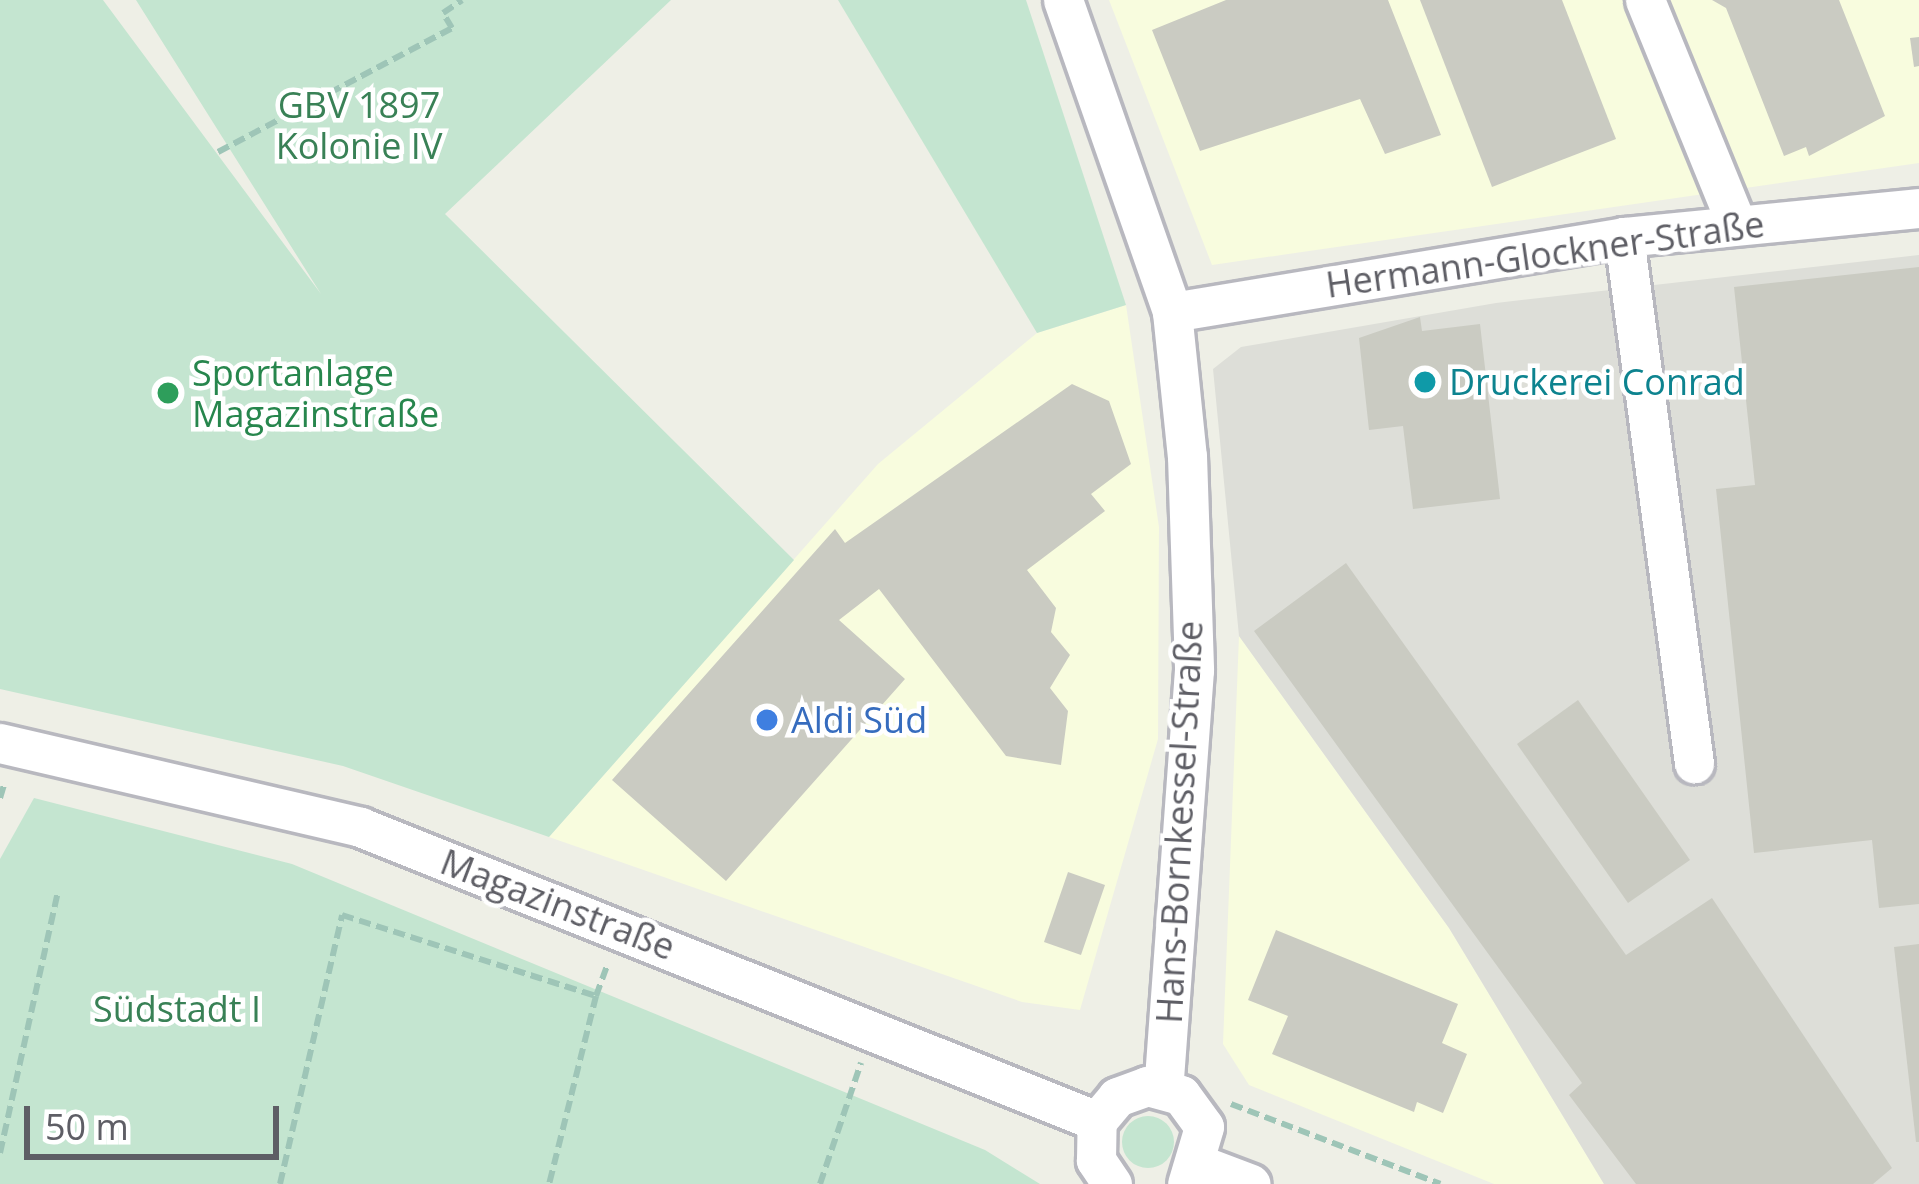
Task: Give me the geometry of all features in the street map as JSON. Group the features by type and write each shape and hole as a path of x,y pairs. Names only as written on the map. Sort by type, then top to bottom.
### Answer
{"street":[{"name":"Hans-Bornkessel-Straße","path":"1063,0 1172,312 1194,670 1163,1088"},
{"path":"1645,0 1736,224"},
{"name":"Hermann-Glockner-Straße","path":"1172,312 1624,237 1919,208"},
{"path":"1624,237 1694,763"},
{"name":"Magazinstraße","path":"0,743 360,827 879,1027 1097,1121"},
{"path":"1112,1184 1096,1160 1097,1121 1131,1089 1163,1088 1204,1126 1194,1174 1251,1184"}],"path":[{"path":"218,152 452,28 443,14 462,0"},
{"path":"0,1153 58,891"},
{"path":"280,1184 342,915 596,996 548,1184"},
{"path":"820,1184 879,1027"},
{"path":"1222,1102 1440,1184"}],"shaded area":[{"path":"1109,0 1919,0 1919,163 1212,265"},
{"path":"1919,255 1919,1184 1604,1184 1449,928 1239,636 1213,369 1241,347 1496,303"},
{"path":"1126,305 1159,527 1158,739 1080,1010 1022,1002 549,837 878,464 1037,333"},
{"path":"1239,636 1449,928 1604,1184 1494,1184 1249,1085 1223,1044"}],"green space":[{"name":"GBV 1897 Kolonie IV","path":"0,0 103,0 321,294 136,0 671,0 445,214 794,560 549,837 343,766 0,689"},
{"path":"838,0 1026,0 1126,305 1037,333"},
{"name":"Südstadt I","path":"34,798 292,864 985,1150 1040,1184 0,1184 0,859"},
{"path":"1148,1116 1166,1124 1174,1142 1166,1160 1148,1168 1130,1160 1122,1142 1130,1124"}],"building":[{"path":"1226,0 1388,0 1441,135 1385,154 1360,99 1200,151 1152,30"},
{"path":"1420,0 1562,0 1616,139 1492,187"},
{"path":"1712,0 1839,0 1885,116 1809,156 1806,147 1784,156 1726,8"},
{"path":"1919,37 1919,66 1914,67 1910,38"},
{"path":"1919,267 1919,904 1879,908 1872,840 1754,853 1716,489 1755,485 1734,287"},
{"name":"Druckerei Conrad","path":"1420,317 1422,331 1480,324 1500,499 1413,509 1403,426 1369,430 1359,338"},
{"path":"1072,384 1109,401 1131,464 1091,494 1105,511 1027,570 1056,608 1051,632 1070,655 1050,688 1068,711 1061,765 1006,756 879,589 839,620 905,679 726,881 612,780 835,529 845,543"},
{"path":"1346,563 1626,955 1712,898 1892,1168 1873,1184 1636,1184 1569,1095 1582,1083 1254,631"},
{"path":"1578,700 1690,860 1628,903 1517,744"},
{"path":"1068,872 1105,885 1081,955 1044,942"},
{"path":"1276,930 1458,1004 1442,1043 1467,1054 1443,1113 1417,1102 1414,1112 1272,1054 1288,1016 1248,1000"},
{"path":"1919,944 1919,1142 1916,1142 1894,947"}],"place":[{"name":"Druckerei Conrad","path":"1425,382"},
{"name":"Sportanlage Magazinstraße","path":"168,393"},
{"name":"Aldi Süd","path":"767,720"}]}
